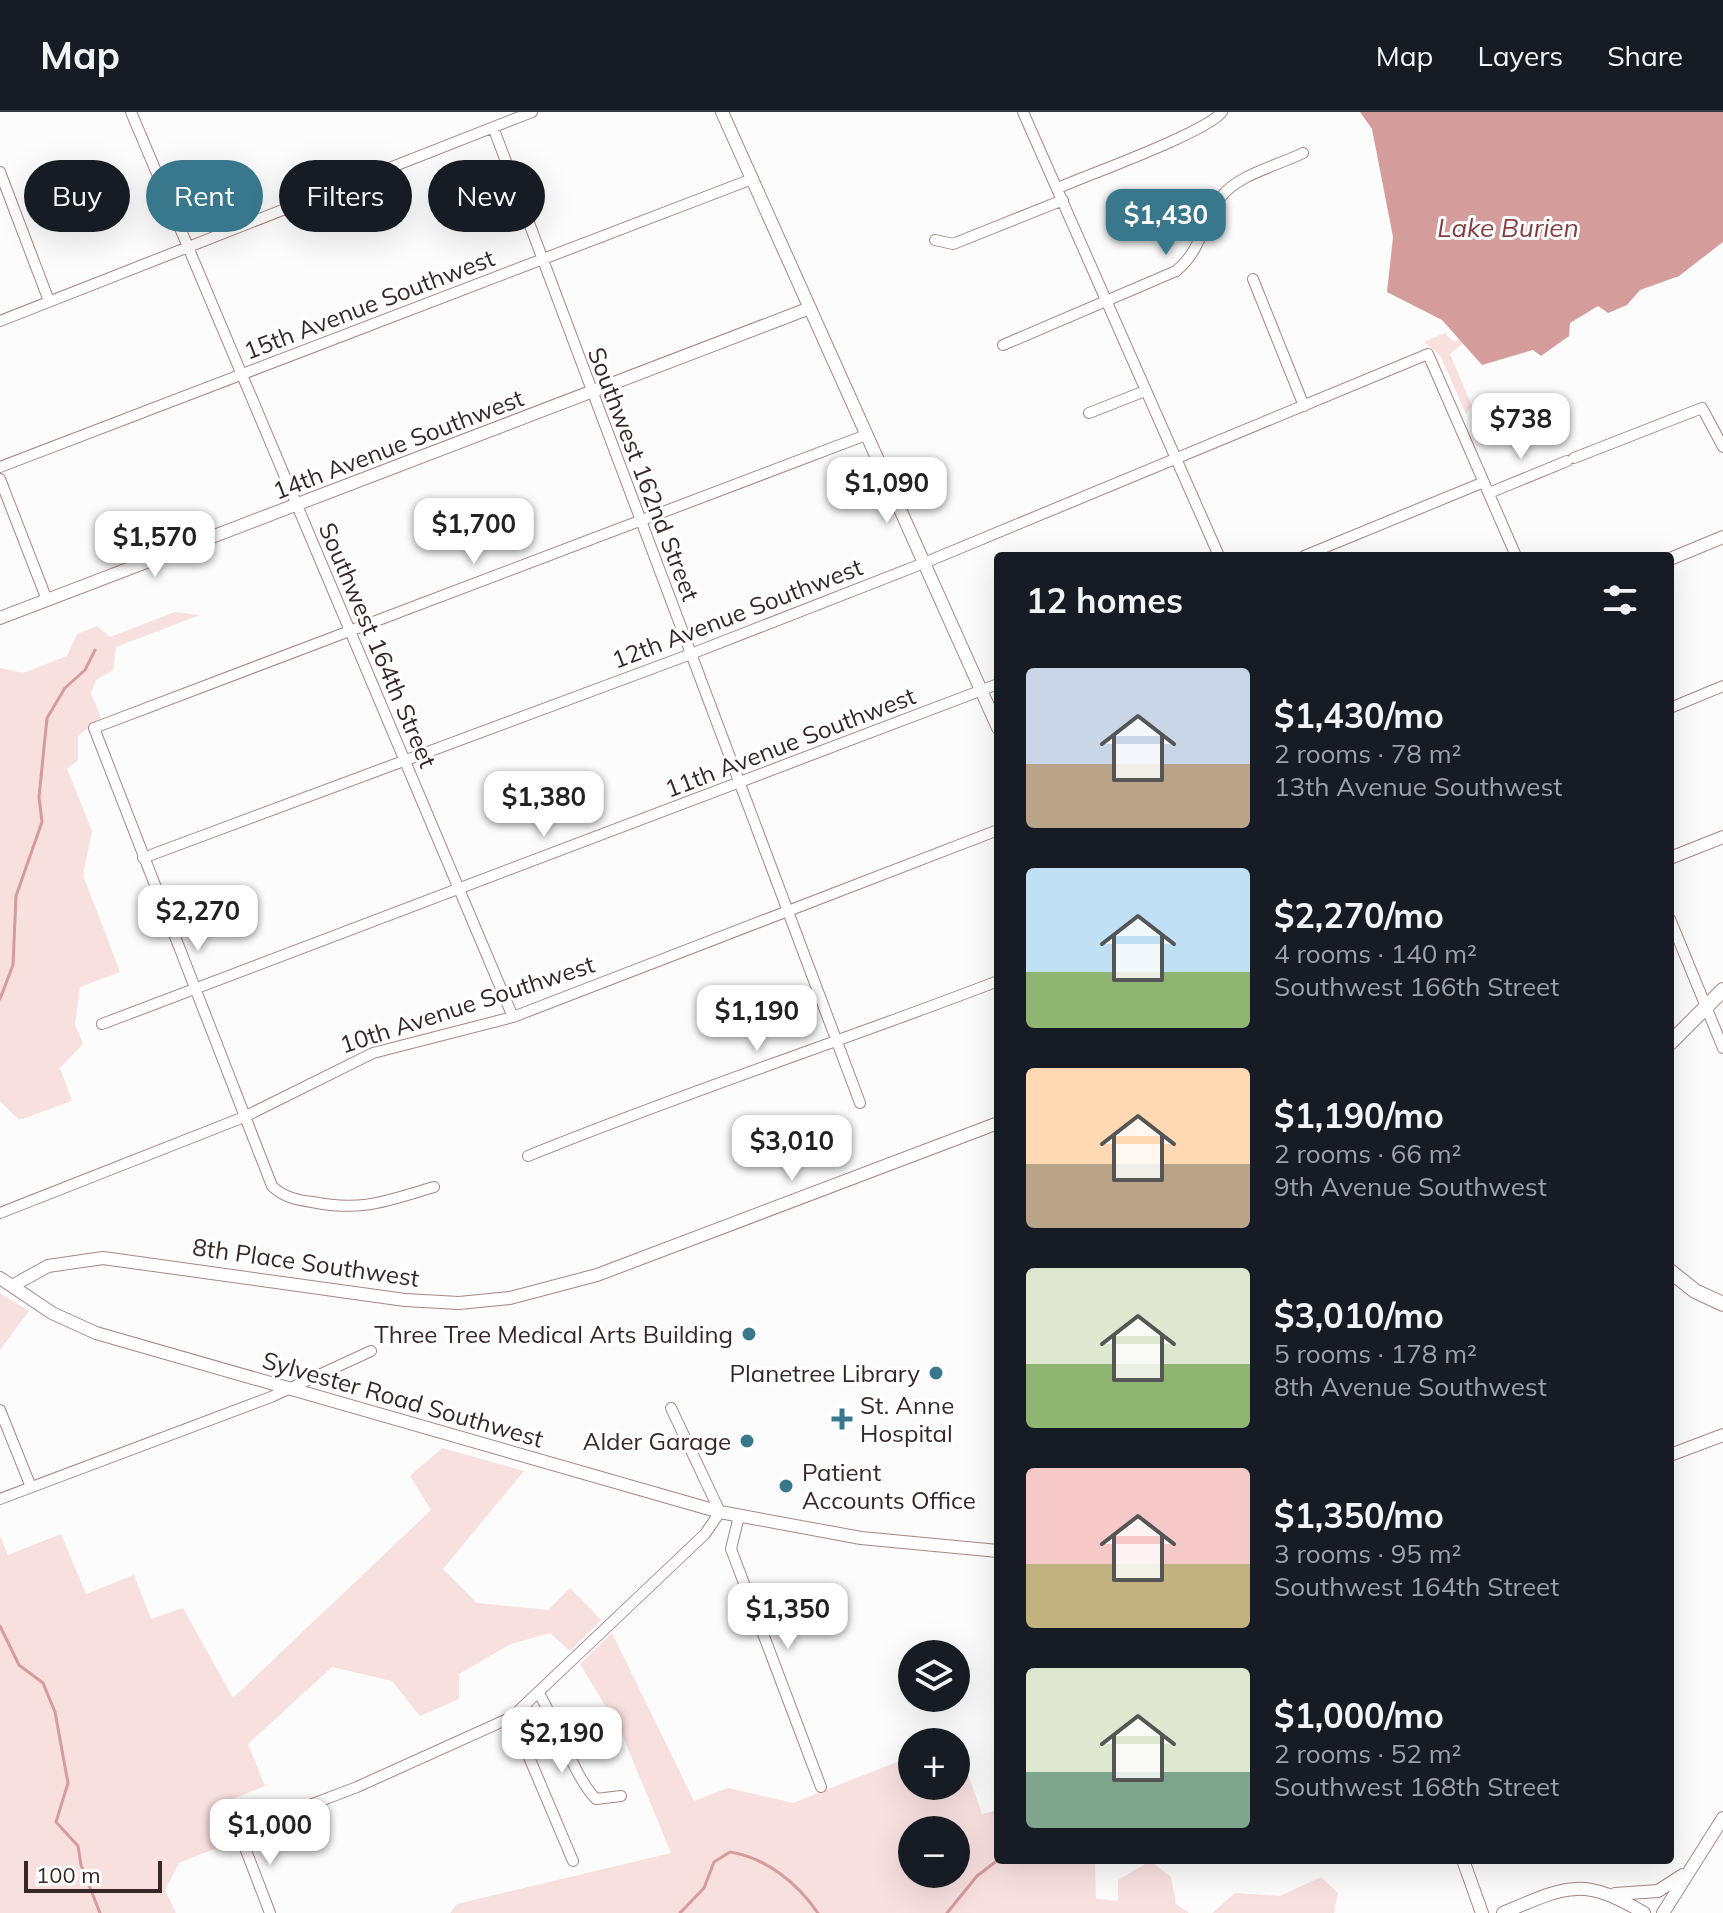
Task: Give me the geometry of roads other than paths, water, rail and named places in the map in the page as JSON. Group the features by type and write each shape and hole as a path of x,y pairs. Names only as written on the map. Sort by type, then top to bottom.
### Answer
{"main road":[{"path":"1674,1039 1723,990"},
{"path":"1674,1275 1687,1286 1723,1304"}],"street":[{"name":"Southwest 164th Street","path":"131,112 513,1017"},
{"path":"0,321 532,112"},
{"path":"722,112 994,718"},
{"path":"1024,112 1217,552"},
{"path":"1058,188 1212,122 1222,112"},
{"name":"Southwest 162nd Street","path":"493,127 860,1103"},
{"path":"1003,345 1176,271 1196,251 1214,208 1227,190 1303,153"},
{"path":"0,172 49,301"},
{"name":"15th Avenue Southwest","path":"0,467 752,179"},
{"path":"935,240 953,244 1063,200"},
{"path":"1253,279 1304,406"},
{"name":"14th Avenue Southwest","path":"0,618 810,308"},
{"name":"12th Avenue Southwest","path":"143,858 691,654 924,563 1428,354 1484,482"},
{"path":"1089,413 1145,391"},
{"path":"1489,493 1702,408 1723,447"},
{"path":"434,1187 356,1209 299,1200 278,1192 269,1181 94,728 866,435"},
{"path":"0,479 47,600"},
{"path":"1314,552 1484,482 1514,552"},
{"path":"1674,557 1723,537"},
{"name":"11th Avenue Southwest","path":"102,1024 994,686"},
{"path":"1674,706 1723,686"},
{"name":"10th Avenue Southwest","path":"0,1213 244,1117 373,1053 513,1017 994,832"},
{"path":"1674,856 1723,837"},
{"path":"1674,929 1723,1048"},
{"path":"528,1156 660,1103 836,1043 994,983"},
{"name":"8th Place Southwest","path":"6,1282 48,1266 103,1258 339,1293 459,1303 510,1298 597,1275 994,1125"},
{"name":"Sylvester Road Southwest","path":"6,1282 52,1313 96,1333 720,1512 861,1538 994,1551"},
{"path":"0,1499 287,1389 371,1351"},
{"path":"270,1913 239,1832 357,1787 512,1717 705,1534 720,1512 671,1408"},
{"path":"0,1410 31,1487"},
{"path":"1674,1453 1723,1435"},
{"path":"739,1516 731,1549 821,1787"},
{"path":"538,1692 555,1719 587,1790 596,1799 621,1796"},
{"path":"512,1717 573,1861"},
{"path":"1663,1913 1723,1818"},
{"path":"1464,1864 1482,1913"},
{"path":"1503,1913 1570,1889 1591,1888 1611,1893 1658,1891 1692,1868"},
{"path":"1474,1890 1474,1913"},
{"path":"1474,1890 1489,1913"},
{"path":"1611,1893 1644,1913"}],"water":[{"name":"Lake Burien","path":"1360,112 1723,112 1723,242 1679,276 1640,290 1627,305 1608,313 1598,306 1570,323 1569,336 1541,356 1533,350 1482,365 1442,320 1387,292 1393,237 1372,129"}],"waterway":[{"path":"0,999 13,965 16,896 42,822 39,797 47,718 65,688 85,670 95,650"},
{"path":"0,1626 19,1665 43,1683 55,1712 68,1783 56,1822 78,1846 81,1865 100,1913"},
{"path":"680,1913 704,1888 714,1862 730,1852 769,1866 791,1882 818,1913"},
{"path":"947,1913 977,1876 994,1863"}],"place":[{"name":"Three Tree Medical Arts Building","path":"749,1334"},
{"name":"Planetree Library","path":"936,1373"},
{"name":"St. Anne Hospital","path":"842,1419"},
{"name":"Alder Garage","path":"747,1441"},
{"name":"Patient Accounts Office","path":"786,1486"}]}
